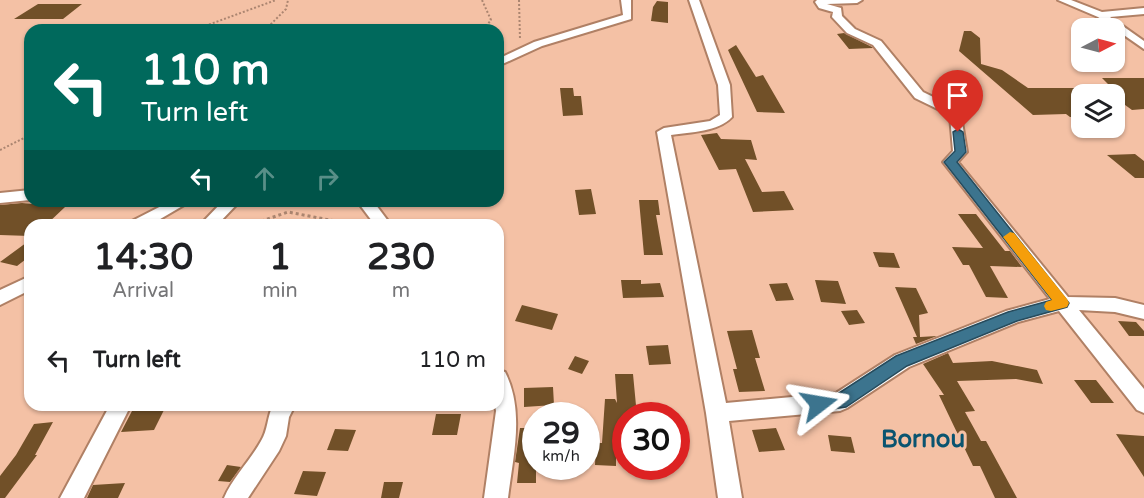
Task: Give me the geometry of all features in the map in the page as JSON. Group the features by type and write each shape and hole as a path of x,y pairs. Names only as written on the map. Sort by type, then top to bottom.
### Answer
{"street":[{"path":"504,61 538,44 628,17 626,0"},
{"path":"694,0 724,85 726,117 712,124 664,132 717,413 730,498"},
{"path":"856,0 820,2 822,6 838,10 837,17 851,31 877,43 919,95 956,113 960,152 950,162 1144,404"},
{"path":"1064,0 1101,15 1144,46"},
{"path":"1101,15 1144,11"},
{"path":"0,198 24,196"},
{"path":"149,219 172,207"},
{"path":"214,219 226,207"},
{"path":"0,298 24,285"},
{"path":"717,413 840,402 902,361 1013,316 1062,303 1115,305 1144,312"},
{"path":"496,498 507,411 504,400"},
{"path":"72,498 118,411"},
{"path":"236,498 268,452 275,434 277,415 280,411"}],"path":[{"path":"210,24 276,0"},
{"path":"271,24 286,9 288,0"},
{"path":"482,0 491,20 488,24"},
{"path":"519,0 520,54"},
{"path":"0,150 24,138"},
{"path":"268,219 288,212 325,219"}],"building":[{"path":"657,1 668,2 668,23 651,21 653,7"},
{"path":"38,4 82,4 63,19 14,19"},
{"path":"964,31 971,31 980,38 981,64 1002,70 1028,88 1071,88 1071,117 1066,114 1033,115 959,51"},
{"path":"844,33 873,48 849,49 837,34"},
{"path":"736,45 756,77 763,75 785,113 757,112 728,50"},
{"path":"1102,78 1144,78 1144,109 1132,110 1125,105 1125,84 1108,84"},
{"path":"560,88 573,88 574,96 581,96 583,115 563,116"},
{"path":"717,133 721,139 751,140 757,160 745,159 762,192 784,191 794,210 753,212 736,169 719,170 701,135"},
{"path":"1135,154 1144,161 1144,178 1135,178 1107,155"},
{"path":"591,189 596,214 579,215 575,190"},
{"path":"639,200 658,200 660,215 656,215 663,255 644,255"},
{"path":"22,203 24,207 65,207 52,219 24,219 24,236 0,235 0,205"},
{"path":"958,214 976,214 1005,251 1010,251 1022,267 990,266 1008,298 986,297 969,265 963,265 952,247 983,248"},
{"path":"24,244 24,261 17,266 0,262"},
{"path":"873,252 894,253 900,268 879,267"},
{"path":"621,280 641,280 641,284 660,283 664,297 623,298"},
{"path":"815,280 838,281 846,304 821,302"},
{"path":"787,283 794,300 776,301 769,284"},
{"path":"895,287 916,288 928,313 919,315 920,337 937,336 916,344 913,337 917,337"},
{"path":"522,305 558,314 552,330 515,321"},
{"path":"857,310 865,323 849,325 841,311"},
{"path":"1118,321 1136,322 1144,331 1144,336 1129,336"},
{"path":"752,330 760,358 755,358 765,391 739,392 733,369 737,369 727,331"},
{"path":"668,345 671,364 649,365 646,346"},
{"path":"948,353 953,363 992,361 1037,370 1043,384 1016,379 957,381 975,411 965,412 981,441 986,441 1017,498 995,498 980,466 973,466 939,395 944,395 923,364"},
{"path":"575,356 589,361 582,374 568,369"},
{"path":"615,374 633,374 636,402 617,402"},
{"path":"1074,380 1096,380 1114,403 1091,403"},
{"path":"553,387 554,402 524,402 524,388"},
{"path":"605,399 615,399 616,402 612,402 612,466 600,465"},
{"path":"132,411 164,411 154,430 121,432"},
{"path":"436,414 461,414 457,435 432,435"},
{"path":"53,422 35,455 37,455 5,498 0,498 0,476 16,455 34,424"},
{"path":"520,428 522,428 522,480 536,480 536,483 517,483 519,463 515,462"},
{"path":"776,428 785,450 759,452 752,430"},
{"path":"335,429 356,430 348,451 327,450"},
{"path":"1116,434 1144,436 1144,477"},
{"path":"828,435 851,437 855,453 831,451"},
{"path":"227,465 241,467 230,482 218,481"},
{"path":"303,471 326,472 317,496 294,494"},
{"path":"384,482 403,482 399,498 381,498"},
{"path":"125,483 118,498 87,498 93,485"}],"slow traffic":[{"path":"1010,237 1062,303 1051,306"}],"district":[{"name":"Bornou","path":"923,439"}],"route":[{"path":"819,404 840,402 902,361 1013,316 1062,303 950,162 960,152 958,132"}]}
